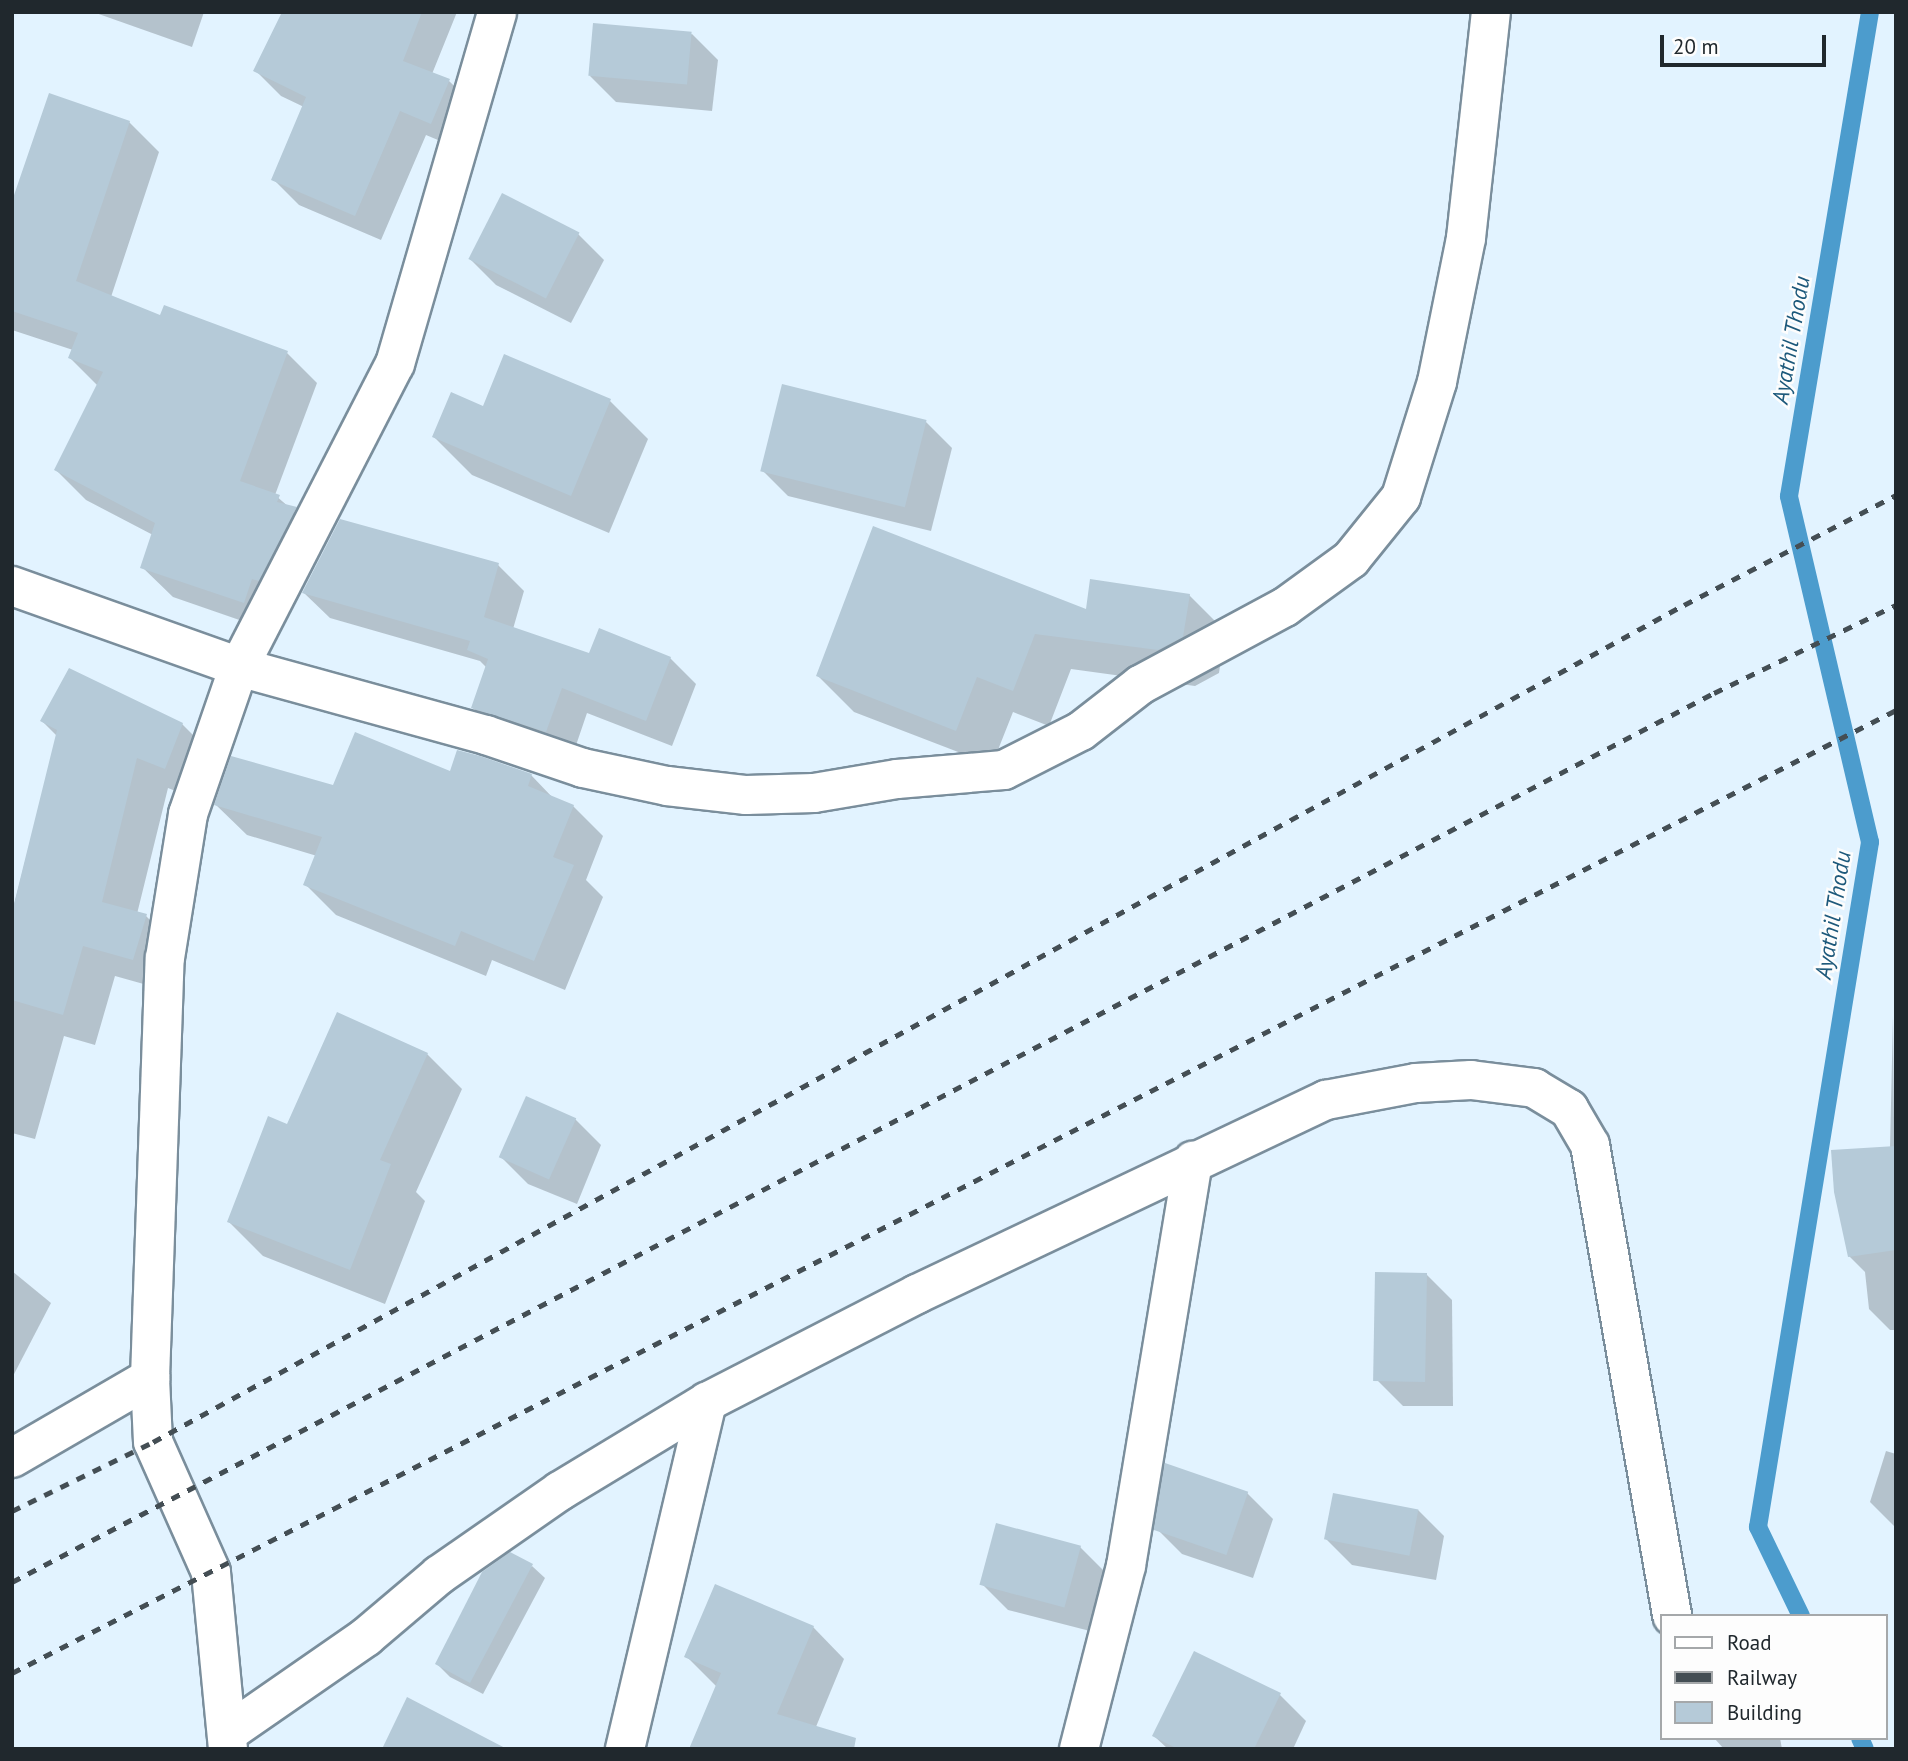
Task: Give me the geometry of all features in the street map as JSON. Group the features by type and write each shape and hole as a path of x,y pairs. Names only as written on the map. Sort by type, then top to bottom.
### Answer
{"street":[{"path":"229,1741 211,1572 153,1442 150,1378 165,958 188,814 239,667 396,364 497,12"},
{"path":"12,586 239,667 486,735 583,768 667,786 746,794 814,793 897,779 1004,770 1081,731 1140,685 1285,607 1351,559 1401,497 1437,382 1466,238 1491,12"},
{"path":"229,1741 366,1637 439,1575 560,1491 708,1402 917,1294 1193,1160 1325,1100 1416,1083 1471,1080 1534,1088 1569,1109 1590,1145 1672,1614"},
{"path":"1079,1749 1126,1566 1193,1160"},
{"path":"12,1458 150,1378"},
{"path":"625,1749 708,1402"}],"building":[{"path":"282,12 422,12 403,61 450,79 431,124 400,111 355,216 271,180 306,97 253,71"},
{"path":"593,23 692,32 687,84 588,76"},
{"path":"49,93 130,121 76,281 160,315 164,305 288,351 240,481 280,495 277,502 297,507 259,581 252,579 244,603 140,568 155,523 54,470 103,372 68,358 78,333 12,311 12,201"},
{"path":"502,193 580,232 546,298 468,259"},
{"path":"504,354 611,399 571,496 432,437 451,392 483,406"},
{"path":"782,384 927,420 905,507 760,471"},
{"path":"340,519 499,563 484,617 589,653 599,628 671,657 646,721 562,688 546,732 471,708 488,659 467,650 470,641 302,593"},
{"path":"873,526 1086,609 1090,579 1190,594 1183,637 1158,650 1035,634 1013,691 977,677 956,731 816,676"},
{"path":"69,668 183,723 165,769 137,758 102,902 147,914 133,960 83,946 63,1015 12,1000 12,912 57,730 40,721"},
{"path":"355,732 450,771 457,750 480,756 532,774 528,786 574,805 553,857 574,865 534,961 461,931 455,946 303,885 322,837 214,805 231,756 333,785"},
{"path":"337,1012 428,1053 380,1160 391,1164 350,1270 227,1222 268,1116 287,1124"},
{"path":"526,1096 576,1118 549,1180 499,1157"},
{"path":"1896,1146 1896,1250 1848,1257 1834,1192 1831,1150"},
{"path":"1375,1272 1427,1273 1425,1382 1373,1381"},
{"path":"1165,1463 1248,1492 1226,1555 1143,1526"},
{"path":"1333,1493 1418,1510 1409,1556 1324,1539"},
{"path":"996,1523 1081,1546 1064,1608 979,1585"},
{"path":"510,1552 533,1564 470,1683 435,1664 482,1572"},
{"path":"715,1584 814,1626 777,1714 856,1738 854,1749 689,1749 721,1673 684,1657"},
{"path":"1194,1651 1281,1693 1254,1749 1178,1749 1152,1736"},
{"path":"407,1697 507,1749 382,1749"}],"waterway":[{"name":"Ayathil Thodu","path":"1800,1614 1758,1527 1870,842 1789,496 1870,12"},
{"name":"Ayathil Thodu","path":"1861,1740 1865,1749"}],"railway":[{"path":"12,1511 153,1442 1684,605 1896,495"},
{"path":"12,1582 1714,693 1896,605"},
{"path":"12,1673 1896,710"}]}
